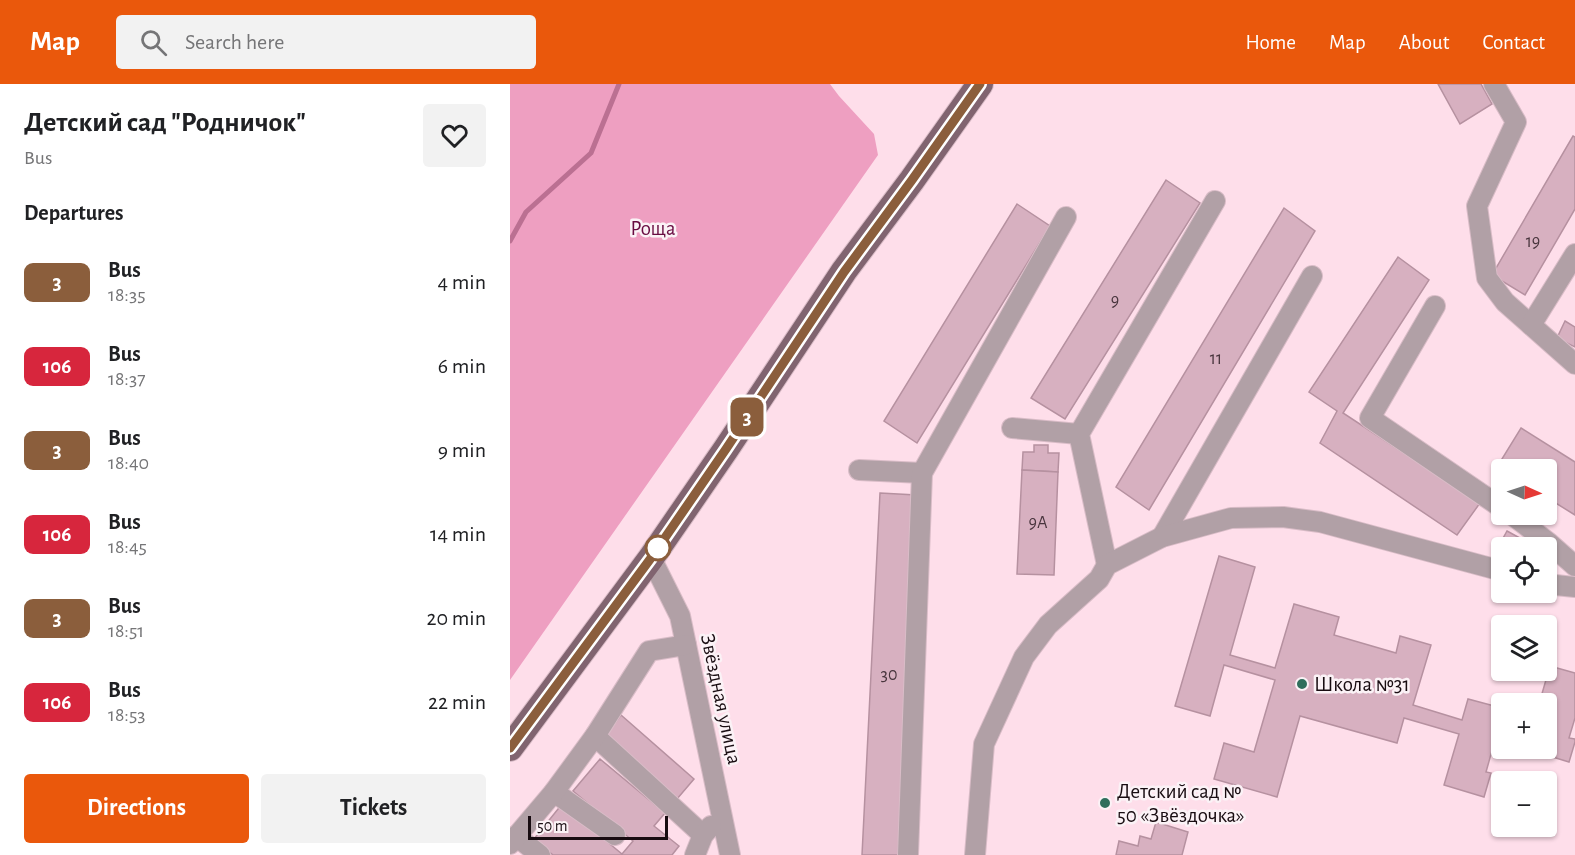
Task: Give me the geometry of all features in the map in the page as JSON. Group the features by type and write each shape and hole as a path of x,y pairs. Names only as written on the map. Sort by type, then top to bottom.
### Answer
{"main road":[{"path":"510,748 651,558 838,280 980,84"}],"street":[{"path":"1494,84 1516,122 1477,206 1487,278 1505,302 1575,364"},
{"path":"1107,565 1079,434 1215,201"},
{"path":"908,855 922,472 1066,217"},
{"path":"1531,325 1575,254"},
{"path":"1162,537 1312,276"},
{"path":"1435,306 1370,418 1491,500"},
{"path":"1012,428 1079,434"},
{"path":"859,470 922,472"},
{"path":"975,855 984,744 1024,657 1048,625 1099,579 1107,565 1162,537 1231,518 1283,517 1320,522 1491,569"},
{"path":"1525,525 1575,566"},
{"name":"Звёздная улица","path":"651,558 680,616 730,855"},
{"path":"1557,585 1575,587"},
{"path":"540,855 513,840 554,792 596,736 649,651 686,645"},
{"path":"596,736 703,835"},
{"path":"554,792 615,835"},
{"path":"696,855 703,835 722,816"}],"green space":[{"name":"Роща","path":"510,84 830,84 874,134 878,155 510,680"}],"building":[{"path":"1438,84 1481,84 1492,104 1460,124"},
{"path":"1573,136 1575,137 1575,209 1525,295 1492,275"},
{"path":"1166,180 1200,203 1065,419 1031,398"},
{"path":"1017,204 1050,226 917,443 884,421"},
{"path":"1284,208 1315,231 1149,510 1116,487"},
{"path":"1398,257 1429,280 1343,413 1480,503 1457,535 1320,443 1337,411 1309,392"},
{"path":"1565,321 1575,327 1575,347 1557,338"},
{"path":"1521,428 1575,462 1575,515 1557,504 1557,459 1502,459"},
{"path":"1034,445 1048,445 1048,453 1059,453 1058,472 1022,470 1023,452 1034,452"},
{"path":"1022,470 1058,472 1054,575 1017,574"},
{"path":"880,493 916,495 898,855 862,855"},
{"path":"1507,531 1518,537 1504,537"},
{"path":"1219,556 1255,567 1230,655 1275,668 1294,604 1339,617 1334,635 1396,653 1400,636 1431,645 1413,705 1462,720 1468,699 1491,705 1491,754 1486,772 1491,773 1484,797 1444,785 1459,734 1404,718 1397,743 1300,716 1277,797 1214,779 1224,743 1254,752 1275,680 1224,665 1210,716 1175,706"},
{"path":"1557,668 1575,673 1575,718 1569,738 1575,739 1575,742 1569,762 1557,758 1557,693 1542,693 1546,681 1557,681"},
{"path":"621,715 694,779 677,799 606,735"},
{"path":"600,759 665,813 654,826 679,846 672,855 553,855 534,839 562,804 622,854 633,841 573,791"},
{"path":"1156,822 1188,832 1182,855 1116,855 1119,841 1138,846 1140,836 1151,839"}],"waterway":[{"path":"510,241 526,212 591,153 619,84"}],"bus line":[{"name":"3","path":"510,748 651,558 819,308 980,84"}],"place":[{"name":"Школа №31","path":"1302,684"},
{"name":"Детский сад № 50 «Звёздочка»","path":"1105,803"}]}
